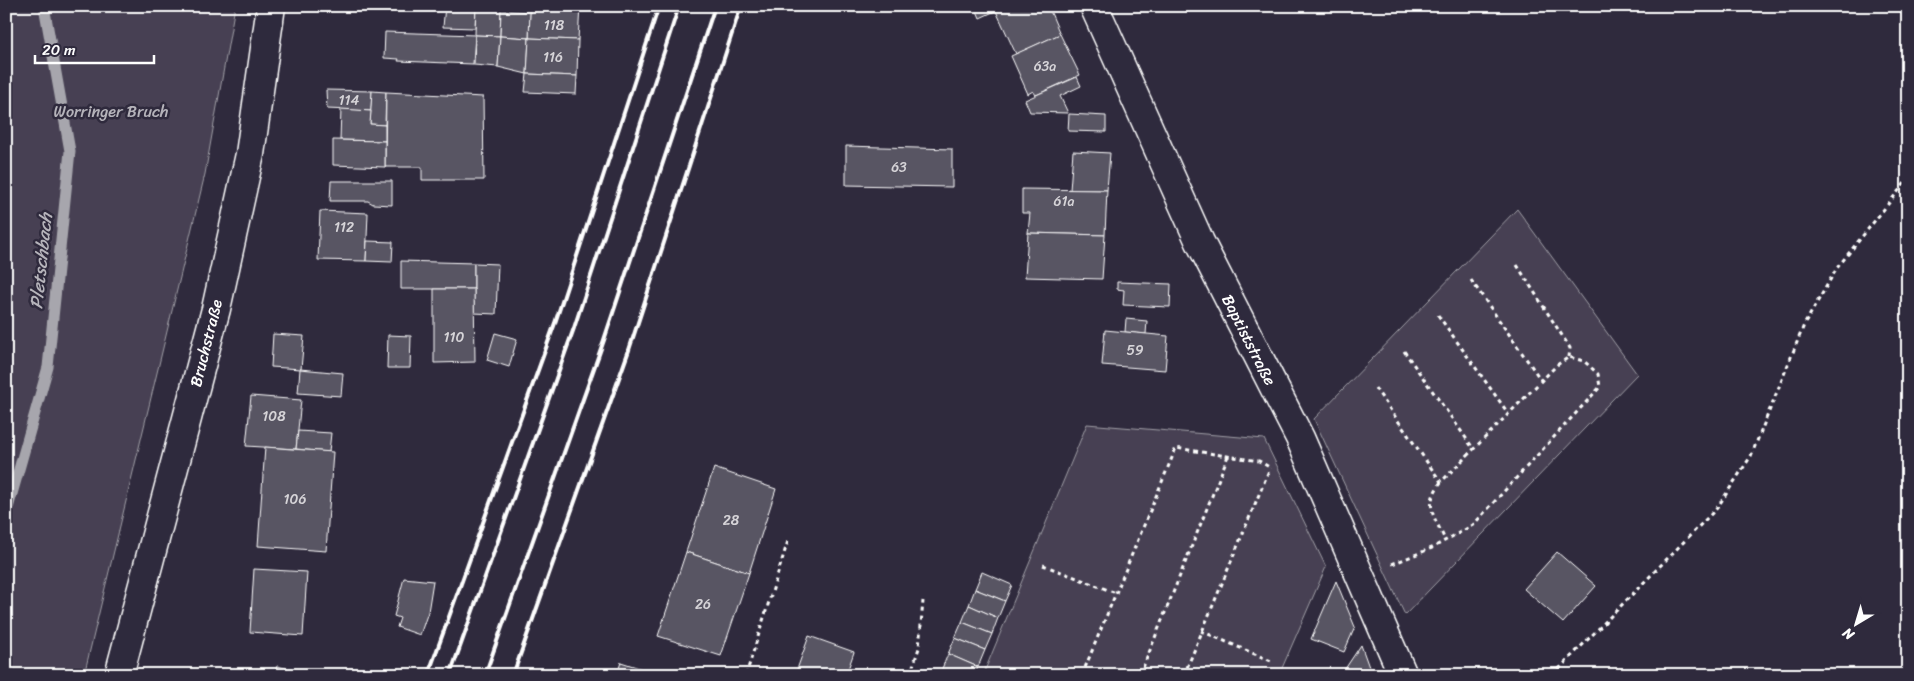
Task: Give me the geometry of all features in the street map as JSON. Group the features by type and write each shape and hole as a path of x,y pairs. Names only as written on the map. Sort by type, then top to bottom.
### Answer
{"street":[{"name":"Bruchstraße","path":"119,675 216,309 250,154 271,6"},
{"name":"Baptiststraße","path":"1094,6 1200,242 1300,438 1404,675"}],"path":[{"path":"1553,675 1717,508 1751,456 1804,326 1823,292 1837,268 1908,179"},
{"path":"1517,265 1570,348 1570,357"},
{"path":"1471,280 1541,380"},
{"path":"1438,315 1508,413"},
{"path":"1404,351 1472,448"},
{"path":"1445,540 1431,509 1431,496 1472,448 1541,380 1570,357"},
{"path":"1362,576 1445,540 1473,525 1600,388 1598,374 1584,361 1570,357"},
{"path":"1375,388 1441,482"},
{"path":"1184,675 1270,468 1300,438"},
{"path":"1082,675 1176,448 1259,460 1270,468"},
{"path":"1140,675 1228,456"},
{"path":"746,675 788,541"},
{"path":"1043,565 1116,593"},
{"path":"910,675 919,648 923,602"},
{"path":"1202,631 1271,662"}],"green space":[{"name":"Worringer Bruch","path":"6,6 235,6 205,174 84,675 6,675"},
{"path":"1517,209 1637,374 1405,615 1314,419"},
{"path":"1087,424 1264,439 1326,567 1279,675 983,675"}],"building":[{"path":"445,6 476,6 475,28 443,27"},
{"path":"476,6 501,7 500,36 475,35"},
{"path":"530,6 580,6 578,40 529,38"},
{"path":"975,6 1006,6 980,18"},
{"path":"1006,6 1048,6 1060,34 1016,54 996,11"},
{"path":"501,10 530,12 529,38 500,36"},
{"path":"385,32 475,35 473,64 398,61 399,59 384,58"},
{"path":"1060,34 1080,75 1036,95 1033,91 1028,94 1011,56"},
{"path":"475,35 500,36 498,67 474,65"},
{"path":"500,36 529,38 527,74 498,67"},
{"path":"529,38 578,40 577,76 527,74"},
{"path":"527,74 577,76 576,94 525,92"},
{"path":"1077,77 1081,86 1060,96 1068,113 1030,112 1025,100"},
{"path":"326,90 372,91 371,111 327,109"},
{"path":"372,91 386,92 385,125 370,124"},
{"path":"386,92 483,97 484,180 422,180 422,167 385,167"},
{"path":"341,109 371,111 370,124 385,125 385,141 340,140"},
{"path":"1069,114 1106,116 1106,132 1068,131"},
{"path":"333,140 385,141 385,167 333,165"},
{"path":"846,146 952,149 952,187 846,185"},
{"path":"1073,151 1110,153 1107,190 1070,190"},
{"path":"331,181 392,181 392,205 373,204 368,201 330,201"},
{"path":"1022,189 1107,190 1105,235 1028,233 1030,213 1022,213"},
{"path":"320,211 368,213 366,261 318,260"},
{"path":"1028,233 1105,235 1102,279 1025,277"},
{"path":"367,241 393,242 392,262 366,261"},
{"path":"401,261 474,263 474,289 401,289"},
{"path":"474,263 498,264 496,314 474,313"},
{"path":"1117,282 1171,284 1170,307 1123,305 1124,290 1117,289"},
{"path":"434,289 474,289 475,362 434,363"},
{"path":"1126,319 1147,321 1146,334 1125,332"},
{"path":"1105,330 1168,336 1165,370 1102,365"},
{"path":"495,333 517,339 509,367 487,360"},
{"path":"273,334 304,336 301,369 271,367"},
{"path":"388,335 411,336 410,368 387,368"},
{"path":"300,369 343,373 341,396 298,393"},
{"path":"251,396 301,400 296,449 246,446"},
{"path":"298,431 331,433 329,452 296,449"},
{"path":"265,447 333,452 326,551 258,546"},
{"path":"714,468 776,489 749,573 686,552"},
{"path":"686,552 749,573 721,656 658,636"},
{"path":"1557,552 1596,586 1563,623 1524,589"},
{"path":"254,569 307,572 303,636 250,632"},
{"path":"982,572 1012,585 1005,601 975,589"},
{"path":"404,578 433,581 428,612 420,635 397,627 400,618 394,616"},
{"path":"1336,581 1355,627 1344,652 1311,639"},
{"path":"975,589 1005,601 998,618 969,605"},
{"path":"969,605 998,618 992,634 962,622"},
{"path":"962,622 992,634 985,650 955,638"},
{"path":"809,636 854,652 846,675 795,675"},
{"path":"955,638 985,650 978,667 948,654"},
{"path":"1361,645 1370,670 1367,675 1341,675"},
{"path":"948,654 978,667 975,675 951,675 941,671"},
{"path":"621,662 661,675 617,675"},
{"path":"277,666 308,674 275,675"}],"waterway":[{"name":"Pletschbach","path":"6,515 48,367 70,151 44,6"}],"railway":[{"path":"428,675 555,323 659,6"},
{"path":"450,675 574,328 679,6"},
{"path":"485,675 604,340 715,6"},
{"path":"513,675 629,350 741,6"}]}
